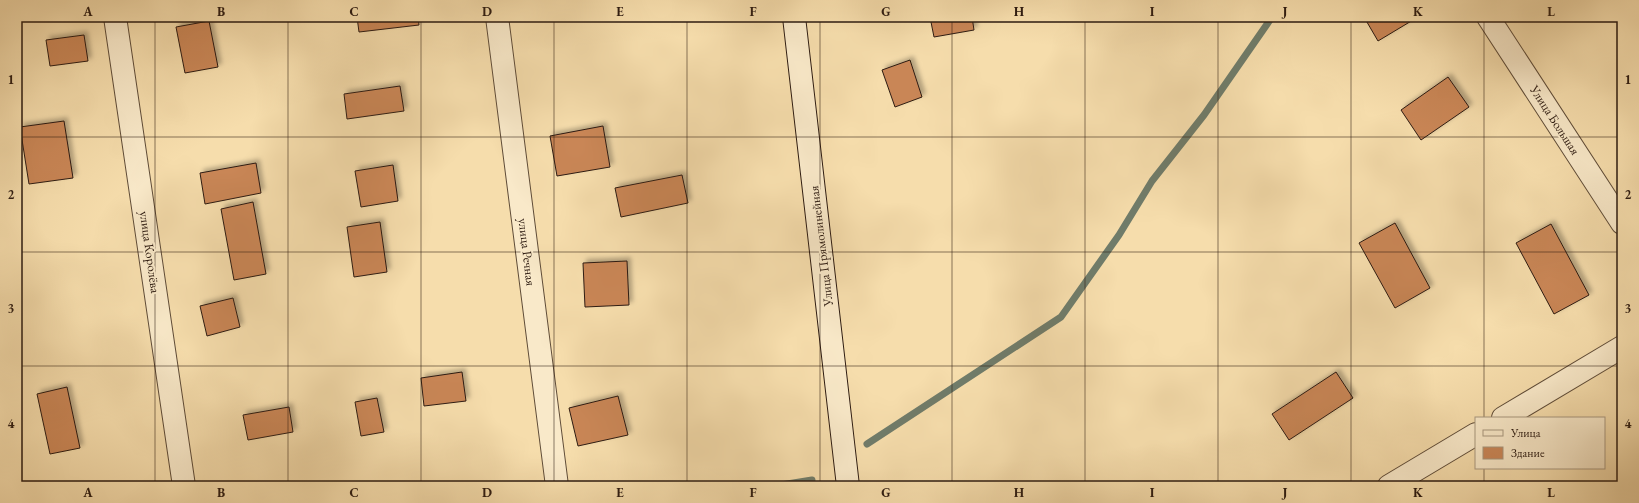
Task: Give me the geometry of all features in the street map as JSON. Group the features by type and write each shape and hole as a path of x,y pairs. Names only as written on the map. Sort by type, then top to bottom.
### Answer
{"street":[{"name":"улица Королёва","path":"115,17 184,486"},
{"name":"улица Речная","path":"497,17 557,486"},
{"name":"Улица Прямолинейная","path":"794,17 847,481"},
{"name":"Улица Большая","path":"1488,17 1622,223"},
{"path":"1505,417 1622,347"},
{"path":"1389,486 1475,435"}],"building":[{"path":"357,17 418,17 419,25 359,32"},
{"path":"930,17 972,17 974,30 934,37"},
{"path":"1364,17 1418,17 1378,41"},
{"path":"209,21 218,67 185,73 176,27"},
{"path":"84,35 88,61 50,66 46,40"},
{"path":"910,60 922,97 895,107 882,70"},
{"path":"1448,77 1469,107 1421,140 1401,110"},
{"path":"400,86 404,111 347,119 344,94"},
{"path":"64,121 73,178 29,184 20,127"},
{"path":"603,126 610,167 557,176 550,136"},
{"path":"256,163 261,193 205,204 200,173"},
{"path":"393,165 398,201 361,207 355,171"},
{"path":"682,175 688,203 621,217 615,188"},
{"path":"253,202 266,274 234,280 221,209"},
{"path":"380,222 387,272 354,277 347,227"},
{"path":"1395,223 1430,288 1395,308 1359,243"},
{"path":"1551,224 1589,295 1554,314 1516,243"},
{"path":"627,261 629,305 585,307 583,263"},
{"path":"233,298 240,327 207,336 200,306"},
{"path":"462,372 466,401 424,406 421,378"},
{"path":"1336,372 1353,398 1289,440 1272,414"},
{"path":"67,387 80,448 50,454 37,394"},
{"path":"618,396 628,435 578,446 569,408"},
{"path":"377,398 384,432 361,436 355,402"},
{"path":"289,407 293,432 248,440 243,415"}],"waterway":[{"path":"867,444 1061,317 1119,235 1152,181 1204,115 1272,17"},
{"path":"775,486 812,480"}]}
